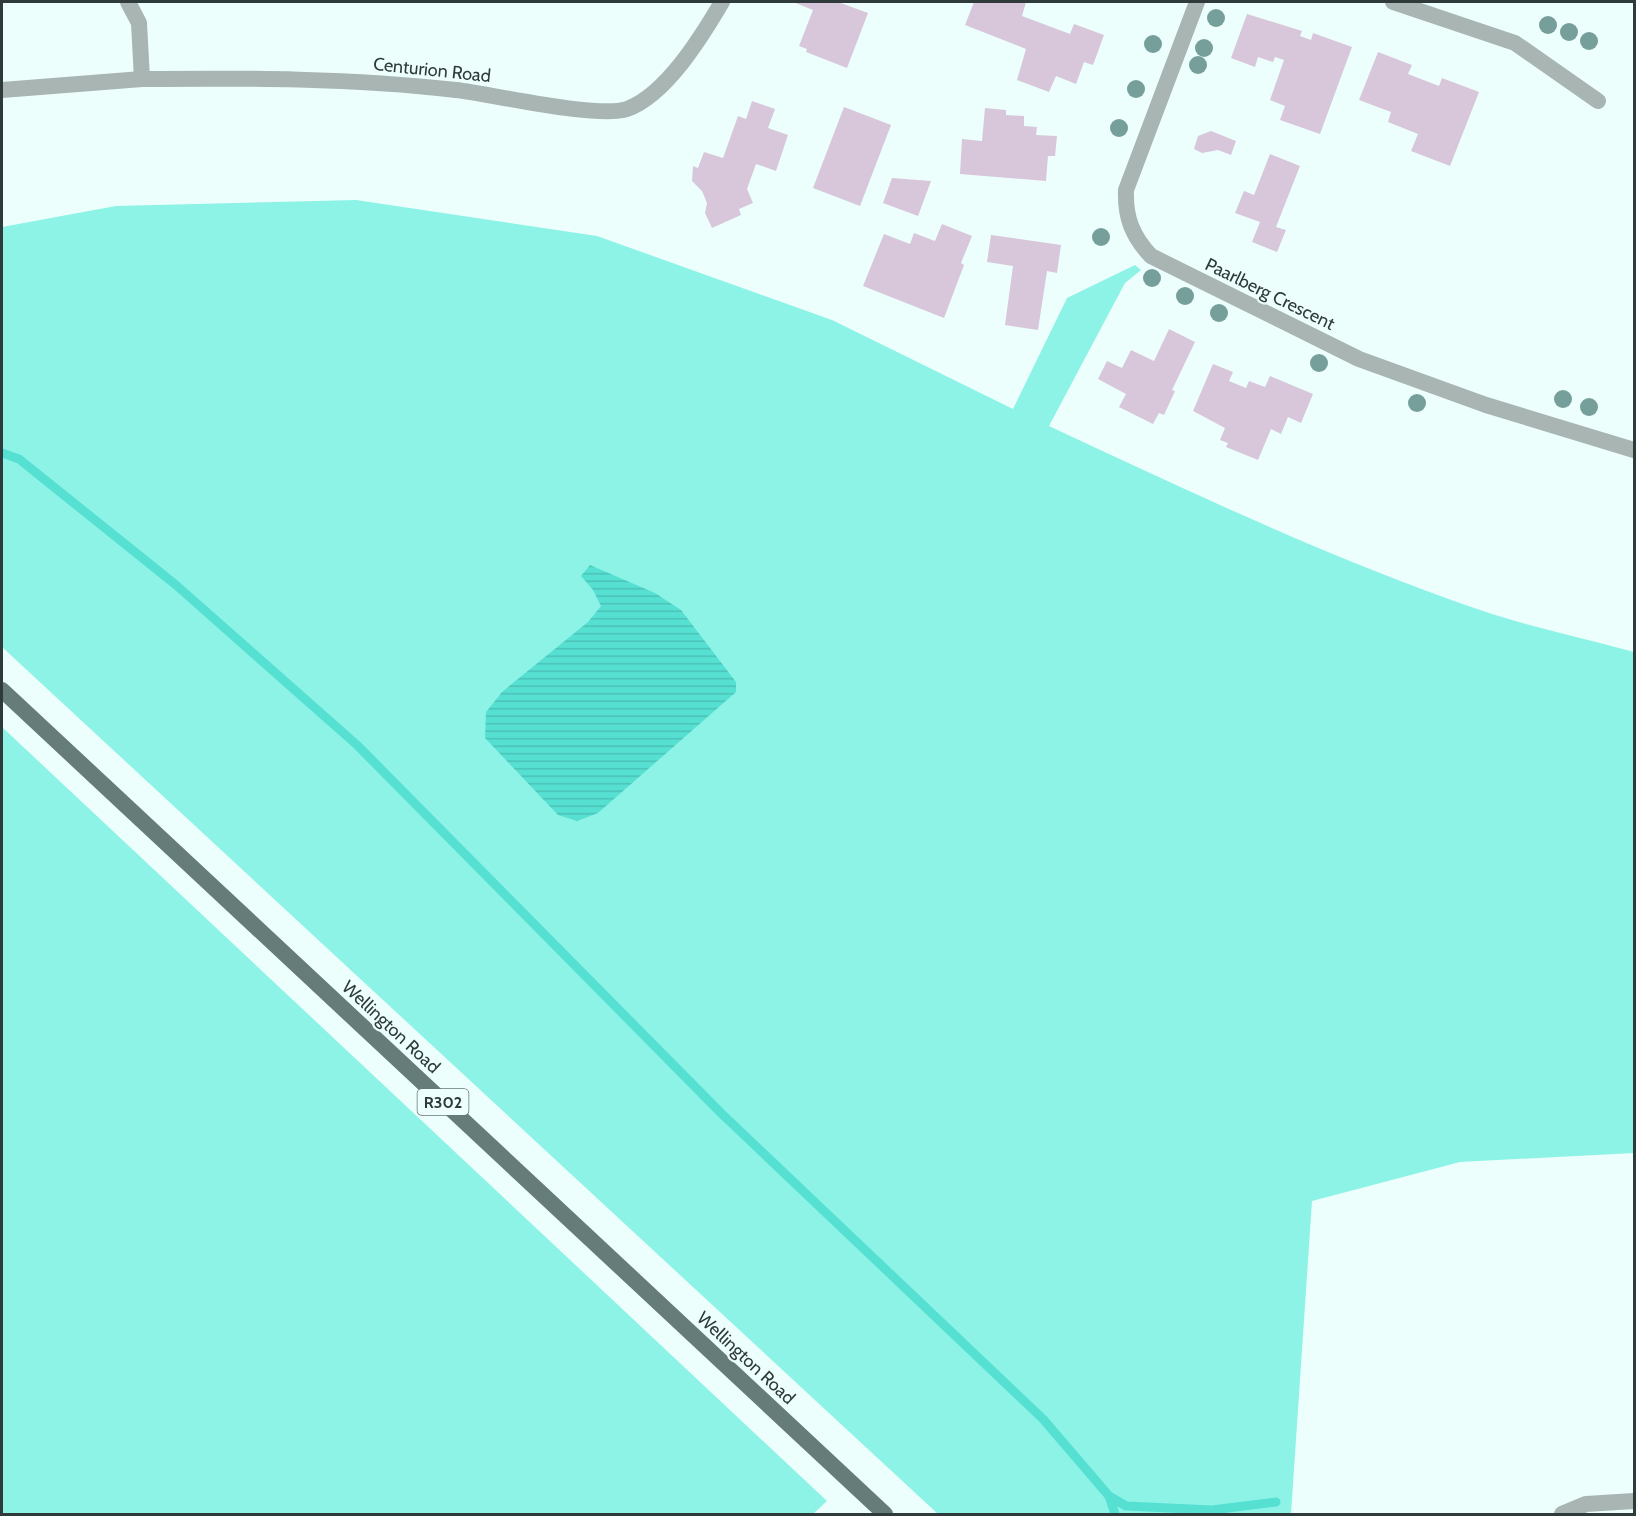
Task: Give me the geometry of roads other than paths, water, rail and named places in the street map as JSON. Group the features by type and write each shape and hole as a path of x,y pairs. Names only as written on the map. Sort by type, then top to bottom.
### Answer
{"main road":[{"name":"Wellington Road","path":"2,690 885,1515"}],"street":[{"path":"128,2 139,23 142,79"},
{"name":"Centurion Road","path":"2,90 142,79 294,77 455,90 611,111 637,104 694,50 722,2"},
{"name":"Paarlberg Crescent","path":"1197,2 1126,190 1125,207 1129,224 1135,236 1151,256 1359,359 1486,405 1635,450"},
{"path":"1393,2 1515,43 1598,101"},
{"path":"1562,1515 1586,1504 1635,1501"}],"waterway":[{"path":"2,453 19,459 176,585 357,745 721,1113 1043,1419 1109,1496 1126,1506 1212,1510 1276,1502"},
{"path":"1109,1496 1115,1514"}]}
